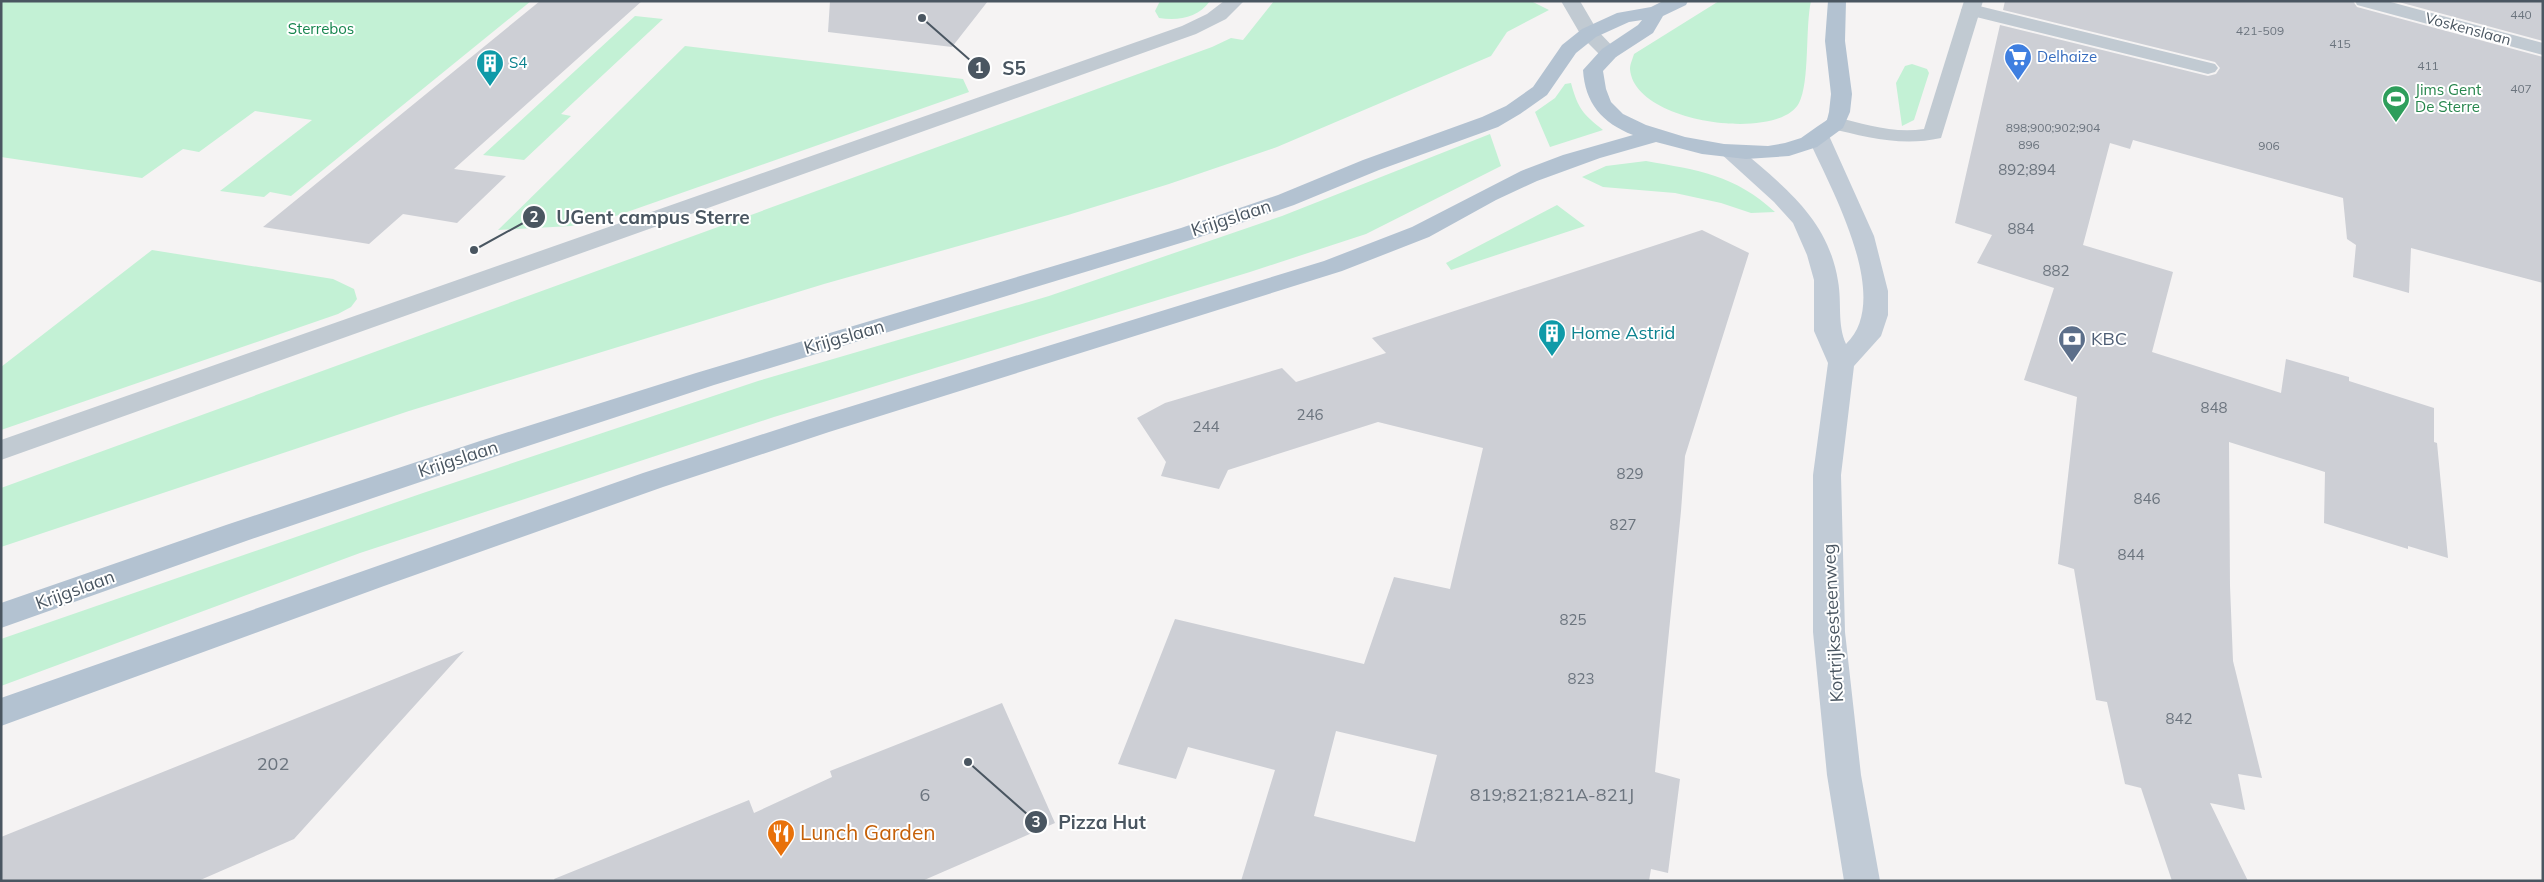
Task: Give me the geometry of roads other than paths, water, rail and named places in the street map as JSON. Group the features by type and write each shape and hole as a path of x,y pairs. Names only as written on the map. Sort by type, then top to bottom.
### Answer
{"main road":[{"path":"1680,1 1656,12 1646,29 1609,53 1593,70 1594,88 1603,106 1624,124 1694,146 1730,152 1764,152 1796,148 1827,130 1843,104 1835,45 1837,1"},
{"name":"Krijgslaan","path":"1,616 236,533 490,448 705,379 1188,233 1286,200 1371,165 1490,122 1513,110 1540,91 1569,49 1589,33 1624,17 1656,12"},
{"path":"1730,152 1782,196 1803,220 1810,232 1826,280 1828,303 1827,331 1841,363 1868,336 1874,314 1874,287 1857,218 1827,130"},
{"path":"1,712 426,558 734,453 930,390 1333,266 1406,238 1449,218 1489,194 1550,168 1612,147 1657,135"},
{"name":"Kortrijksesteenweg","path":"1841,363 1826,475 1829,632 1844,774 1862,881"}],"street":[{"path":"1,450 1189,30 1212,21 1226,12 1235,1"},
{"path":"1570,1 1589,33 1609,53"},
{"name":"Voskenslaan","path":"2364,1 2543,49"},
{"path":"1827,130 1894,138 1917,138 1933,133 1973,6 2208,68"}],"place":[{"name":"S5","path":"922,18"},
{"name":"Delhaize","path":"2018,81"},
{"name":"S4","path":"490,87"},
{"name":"Jims Gent De Sterre","path":"2396,123"},
{"name":"UGent campus Sterre","path":"474,250"},
{"name":"Home Astrid","path":"1552,357"},
{"name":"KBC","path":"2072,363"},
{"name":"Pizza Hut","path":"968,762"},
{"name":"Lunch Garden","path":"781,857"}],"park label":[{"name":"Sterrebos","path":"321,29"}]}
